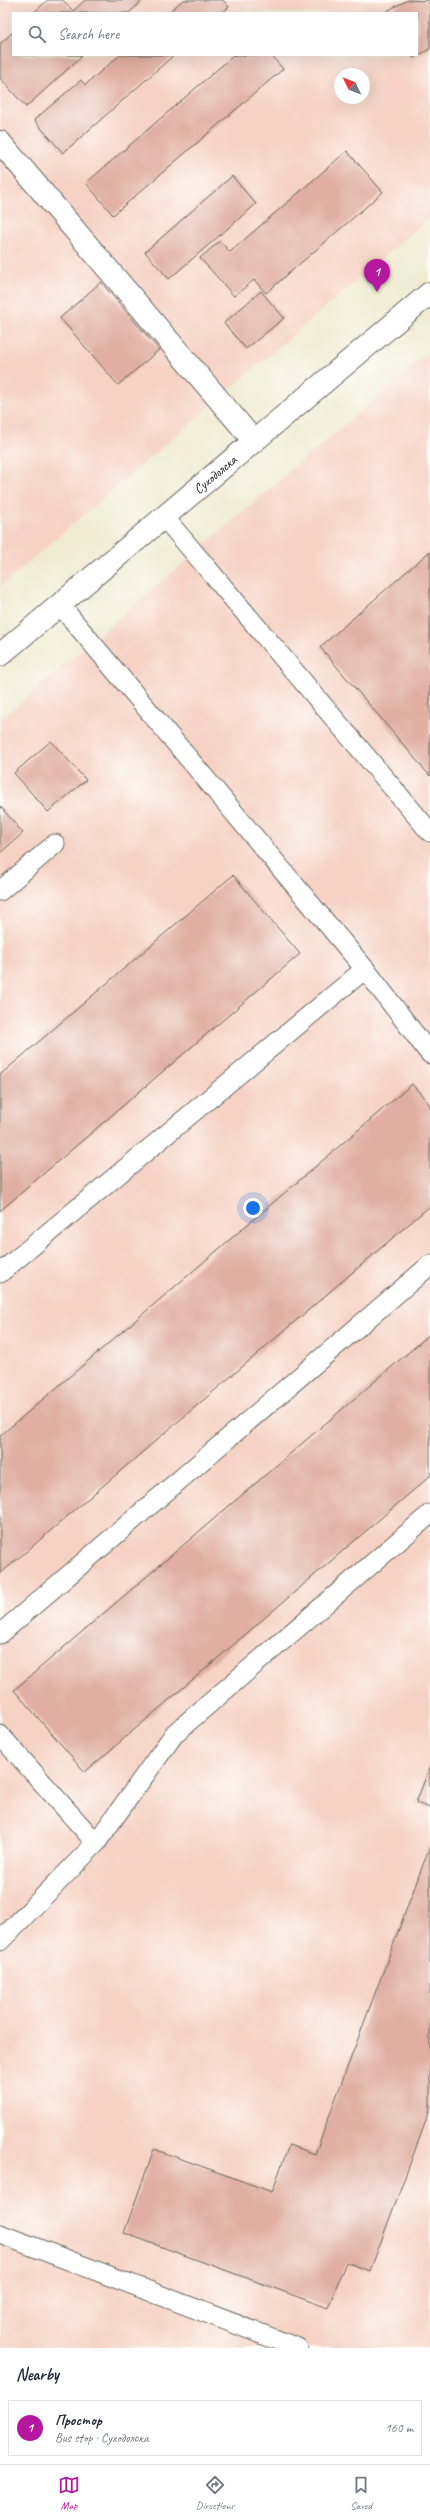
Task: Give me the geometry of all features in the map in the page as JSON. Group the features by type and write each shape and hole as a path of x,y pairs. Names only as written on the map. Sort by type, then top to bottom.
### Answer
{"street":[{"path":"0,142 254,441"},
{"name":"Суходолска","path":"0,655 430,293"}],"lane":[{"path":"164,517 430,832"},
{"path":"60,605 365,969 430,1054"},
{"path":"0,891 55,844"},
{"path":"0,1273 365,969"},
{"path":"0,1634 430,1265"},
{"path":"0,1941 96,1843 175,1733 430,1514"},
{"path":"0,1735 96,1843"},
{"path":"0,2234 298,2348"}],"shaded area":[{"path":"0,0 430,0 430,217 0,587"},
{"path":"430,351 430,2348 0,2348 0,720"}],"building":[{"path":"48,0 63,0 73,11 85,0 143,0 130,12 34,12"},
{"path":"183,0 223,0 229,7 223,12 169,12"},
{"path":"408,0 430,1 430,49 418,55 418,12 387,11"},
{"path":"12,33 12,56 82,56 26,107 0,78 0,44"},
{"path":"119,56 173,56 63,153 34,120 81,80 85,85"},
{"path":"233,56 272,56 283,69 113,215 86,183"},
{"path":"347,151 383,192 266,293 254,280 234,296 200,258 220,241 230,252"},
{"path":"232,176 256,204 169,279 145,252"},
{"path":"101,282 159,350 118,385 60,318"},
{"path":"261,291 284,318 246,349 224,323"},
{"path":"429,552 430,553 430,776 320,647"},
{"path":"51,741 86,780 48,812 14,773"},
{"path":"0,806 23,833 0,853"},
{"path":"233,875 300,954 0,1211 0,1075"},
{"path":"412,1084 430,1105 430,1206 0,1574 0,1436"},
{"path":"430,1334 430,1476 85,1772 14,1690"},
{"path":"430,1766 430,1808 416,1803"},
{"path":"430,1846 430,2110 370,2271 346,2262 328,2308 124,2233 154,2149 272,2192 289,2145 315,2154"}],"place":[{"name":"Простор","path":"377,292"}]}
